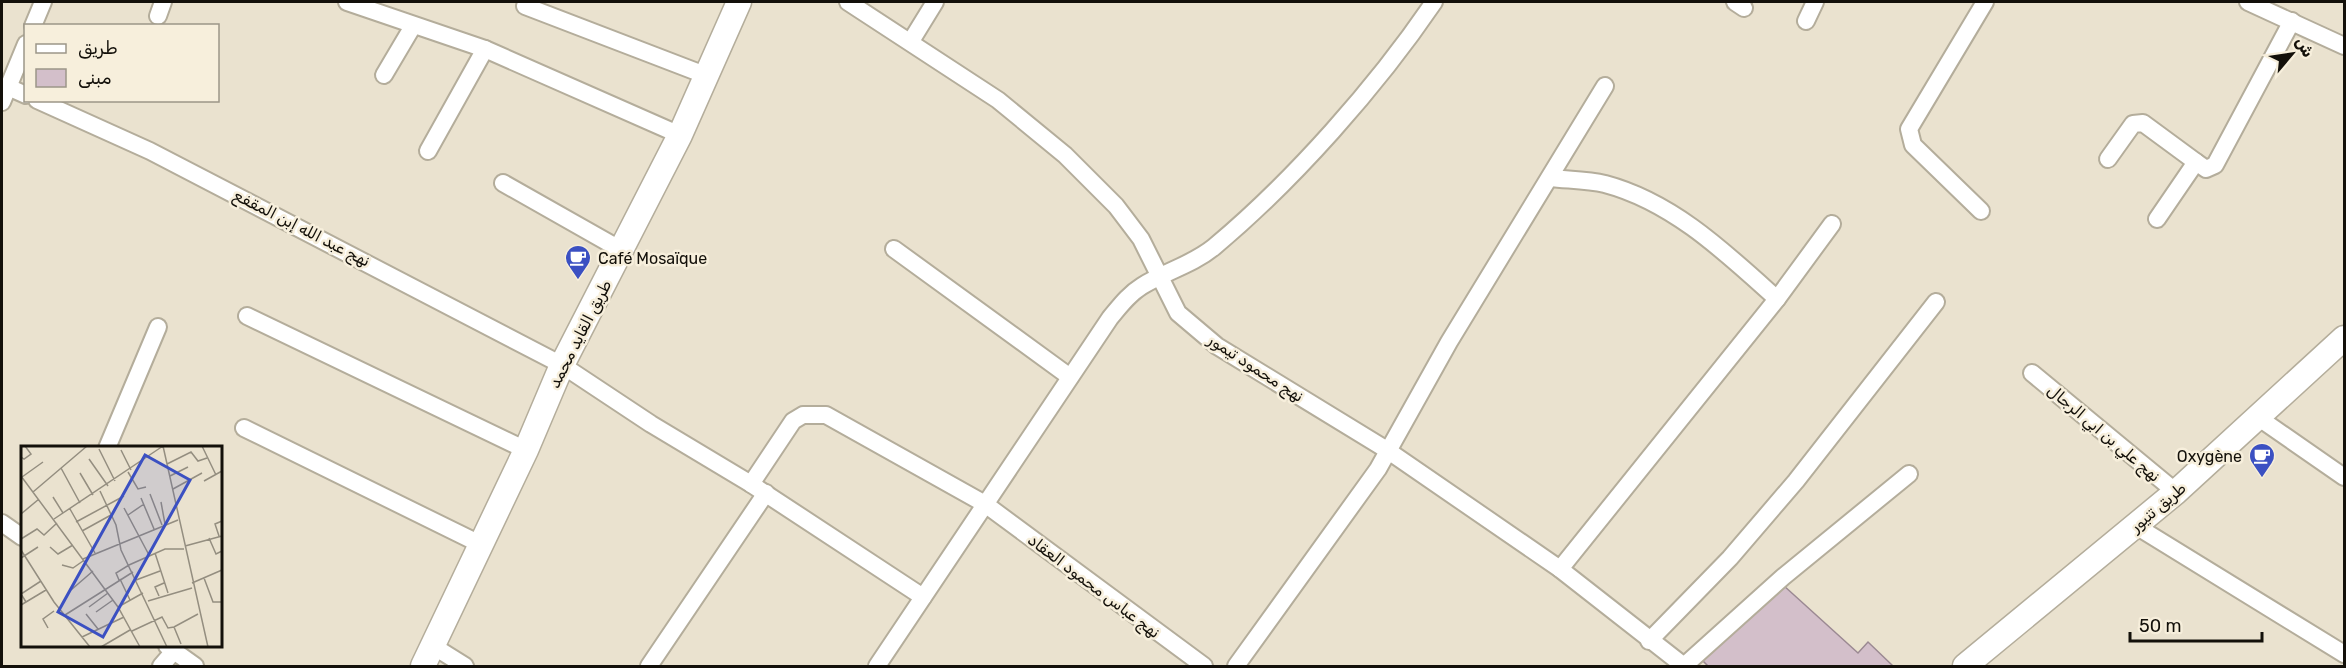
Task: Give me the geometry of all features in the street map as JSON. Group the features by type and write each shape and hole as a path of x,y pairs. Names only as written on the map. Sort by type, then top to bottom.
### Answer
{"main road":[{"name":"طريق القايد محمد","path":"428,656 526,450 562,365 623,251 680,135 739,2"},
{"name":"طريق تنيور","path":"1965,666 2176,492 2344,338"}],"street":[{"path":"34,24 43,2"},
{"path":"347,2 485,50 680,135"},
{"name":"نهج محمود تيمور","path":"848,2 911,41 998,100 1065,155 1116,206 1141,239 1178,313 1217,346 1387,450 1560,569 1649,641 1684,666"},
{"path":"911,41 935,2"},
{"path":"877,666 1110,318 1128,297 1204,255 1266,198 1356,103 1407,42 1434,2"},
{"path":"1806,21 1815,2"},
{"path":"1981,210 1913,145 1910,129 1986,2"},
{"path":"2248,2 2344,46"},
{"path":"525,6 705,75"},
{"path":"2108,159 2133,124 2143,123 2206,169 2216,165 2292,21"},
{"path":"384,75 413,26"},
{"path":"24,49 5,95 24,95"},
{"path":"428,151 485,50"},
{"path":"1236,666 1363,493 1449,342 1605,86"},
{"name":"نهج عبد الله إبن المقفع","path":"41,102 160,156 562,365 651,424 751,484 923,597"},
{"path":"2157,219 2196,162"},
{"path":"1550,178 1603,184 1665,208 1735,261 1777,299"},
{"path":"503,183 623,251"},
{"path":"1560,569 1777,299 1833,224"},
{"path":"894,249 1070,376"},
{"path":"1649,641 1730,558 1789,490 1936,302"},
{"path":"247,316 526,450"},
{"path":"106,446 158,327"},
{"name":"نهج علي بن ابي الرجال","path":"2032,374 2176,492"},
{"name":"نهج عباس محمود العقاد","path":"751,484 793,421 803,415 814,413 843,423 985,504 1204,666"},
{"path":"2259,418 2344,477"},
{"path":"244,428 480,544"},
{"path":"1684,666 1783,577 1909,474"},
{"path":"649,666 766,494"},
{"path":"2,523 21,536"},
{"path":"2136,526 2344,654"},
{"path":"161,666 170,648 195,666"},
{"path":"428,656 465,666"}],"building":[{"path":"1783,585 1858,653 1868,642 1893,666 1708,666 1702,660"}],"place":[{"name":"Café Mosaïque","path":"578,281"},
{"name":"Oxygène","path":"2262,479"}]}
